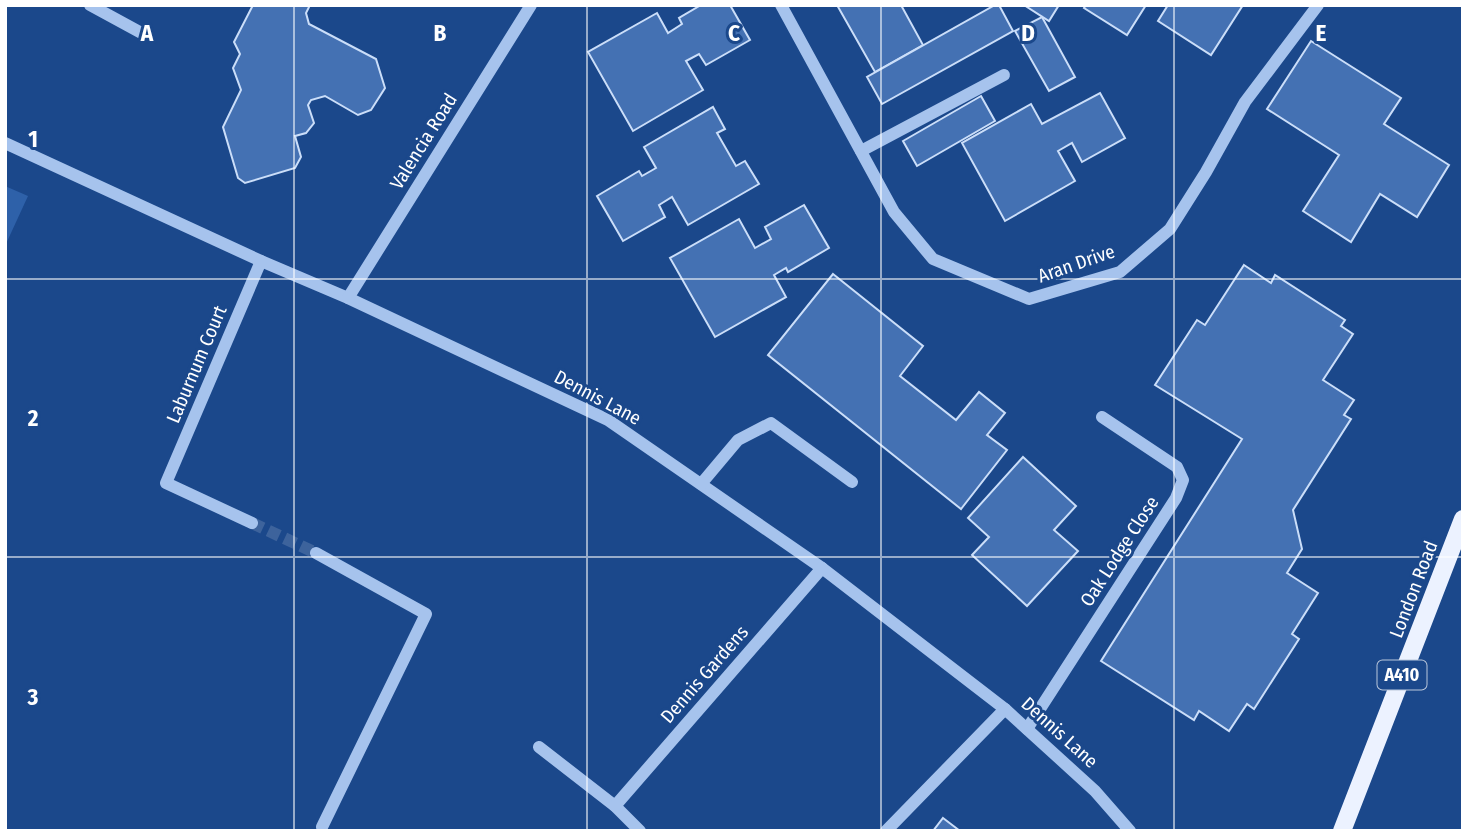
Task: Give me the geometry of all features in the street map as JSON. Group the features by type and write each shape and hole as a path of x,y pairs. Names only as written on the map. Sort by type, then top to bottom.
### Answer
{"main road":[{"name":"London Road","path":"1342,831 1463,519"}],"street":[{"path":"90,5 147,36"},
{"name":"Valencia Road","path":"348,298 531,5"},
{"name":"Aran Drive","path":"781,5 894,212 933,258 1029,299 1120,272 1170,229 1245,102 1318,5"},
{"path":"861,151 1004,75"},
{"name":"Dennis Lane","path":"5,143 261,261 348,298 608,420 822,568 1005,709 1096,791 1130,831"},
{"name":"Laburnum Court","path":"252,523 166,483 261,261"},
{"name":"Oak Lodge Close","path":"1027,729 1176,498 1183,480 1177,467 1102,417"},
{"path":"701,484 738,440 771,423 852,482"},
{"path":"316,553 426,614 322,827"},
{"name":"Dennis Gardens","path":"615,806 822,568"},
{"path":"886,831 1005,709"},
{"path":"539,747 615,806 640,831"}],"shaded area":[{"path":"5,186 28,196 5,246"}],"building":[{"path":"253,5 310,5 306,13 309,24 376,59 385,88 371,110 358,115 325,96 311,100 308,105 314,123 306,133 295,136 301,157 295,168 245,183 238,178 223,127 241,90 233,68 240,54 234,42"},
{"path":"701,5 730,5 750,40 706,65 699,54 686,61 703,90 633,131 588,52 657,13 668,33 682,24 679,18"},
{"path":"837,5 901,5 923,45 875,72"},
{"path":"999,5 1013,31 882,104 867,77"},
{"path":"1024,5 1059,5 1049,21"},
{"path":"1086,5 1146,5 1127,35 1084,8"},
{"path":"1168,5 1243,5 1211,55 1158,21"},
{"path":"1042,17 1075,77 1049,91 1015,31"},
{"path":"1311,41 1401,98 1384,124 1449,165 1417,217 1380,194 1351,242 1303,211 1339,155 1267,109"},
{"path":"1100,93 1125,138 1082,162 1072,143 1058,151 1075,181 1005,221 962,143 1031,104 1042,124"},
{"path":"981,96 995,121 917,166 903,141"},
{"path":"713,107 725,129 717,133 736,166 745,161 759,184 688,225 672,197 659,205 665,217 623,241 597,196 639,171 642,176 656,168 644,147"},
{"path":"804,205 829,248 788,272 786,268 774,275 786,297 715,337 670,258 739,219 755,248 771,239 765,227"},
{"path":"1244,265 1271,283 1275,275 1345,320 1341,326 1353,334 1323,380 1354,400 1344,415 1351,419 1293,510 1302,549 1287,573 1318,593 1292,634 1299,639 1254,709 1247,704 1229,731 1199,711 1194,720 1101,661 1242,439 1155,385 1197,320 1205,325"},
{"path":"833,274 923,346 900,376 956,420 979,392 1005,413 987,435 1007,450 961,509 768,355"},
{"path":"1023,457 1076,506 1054,530 1078,551 1027,606 972,555 989,537 968,518"},
{"path":"943,818 960,831 933,831"}],"tunnel":[{"path":"252,523 316,553"}]}
